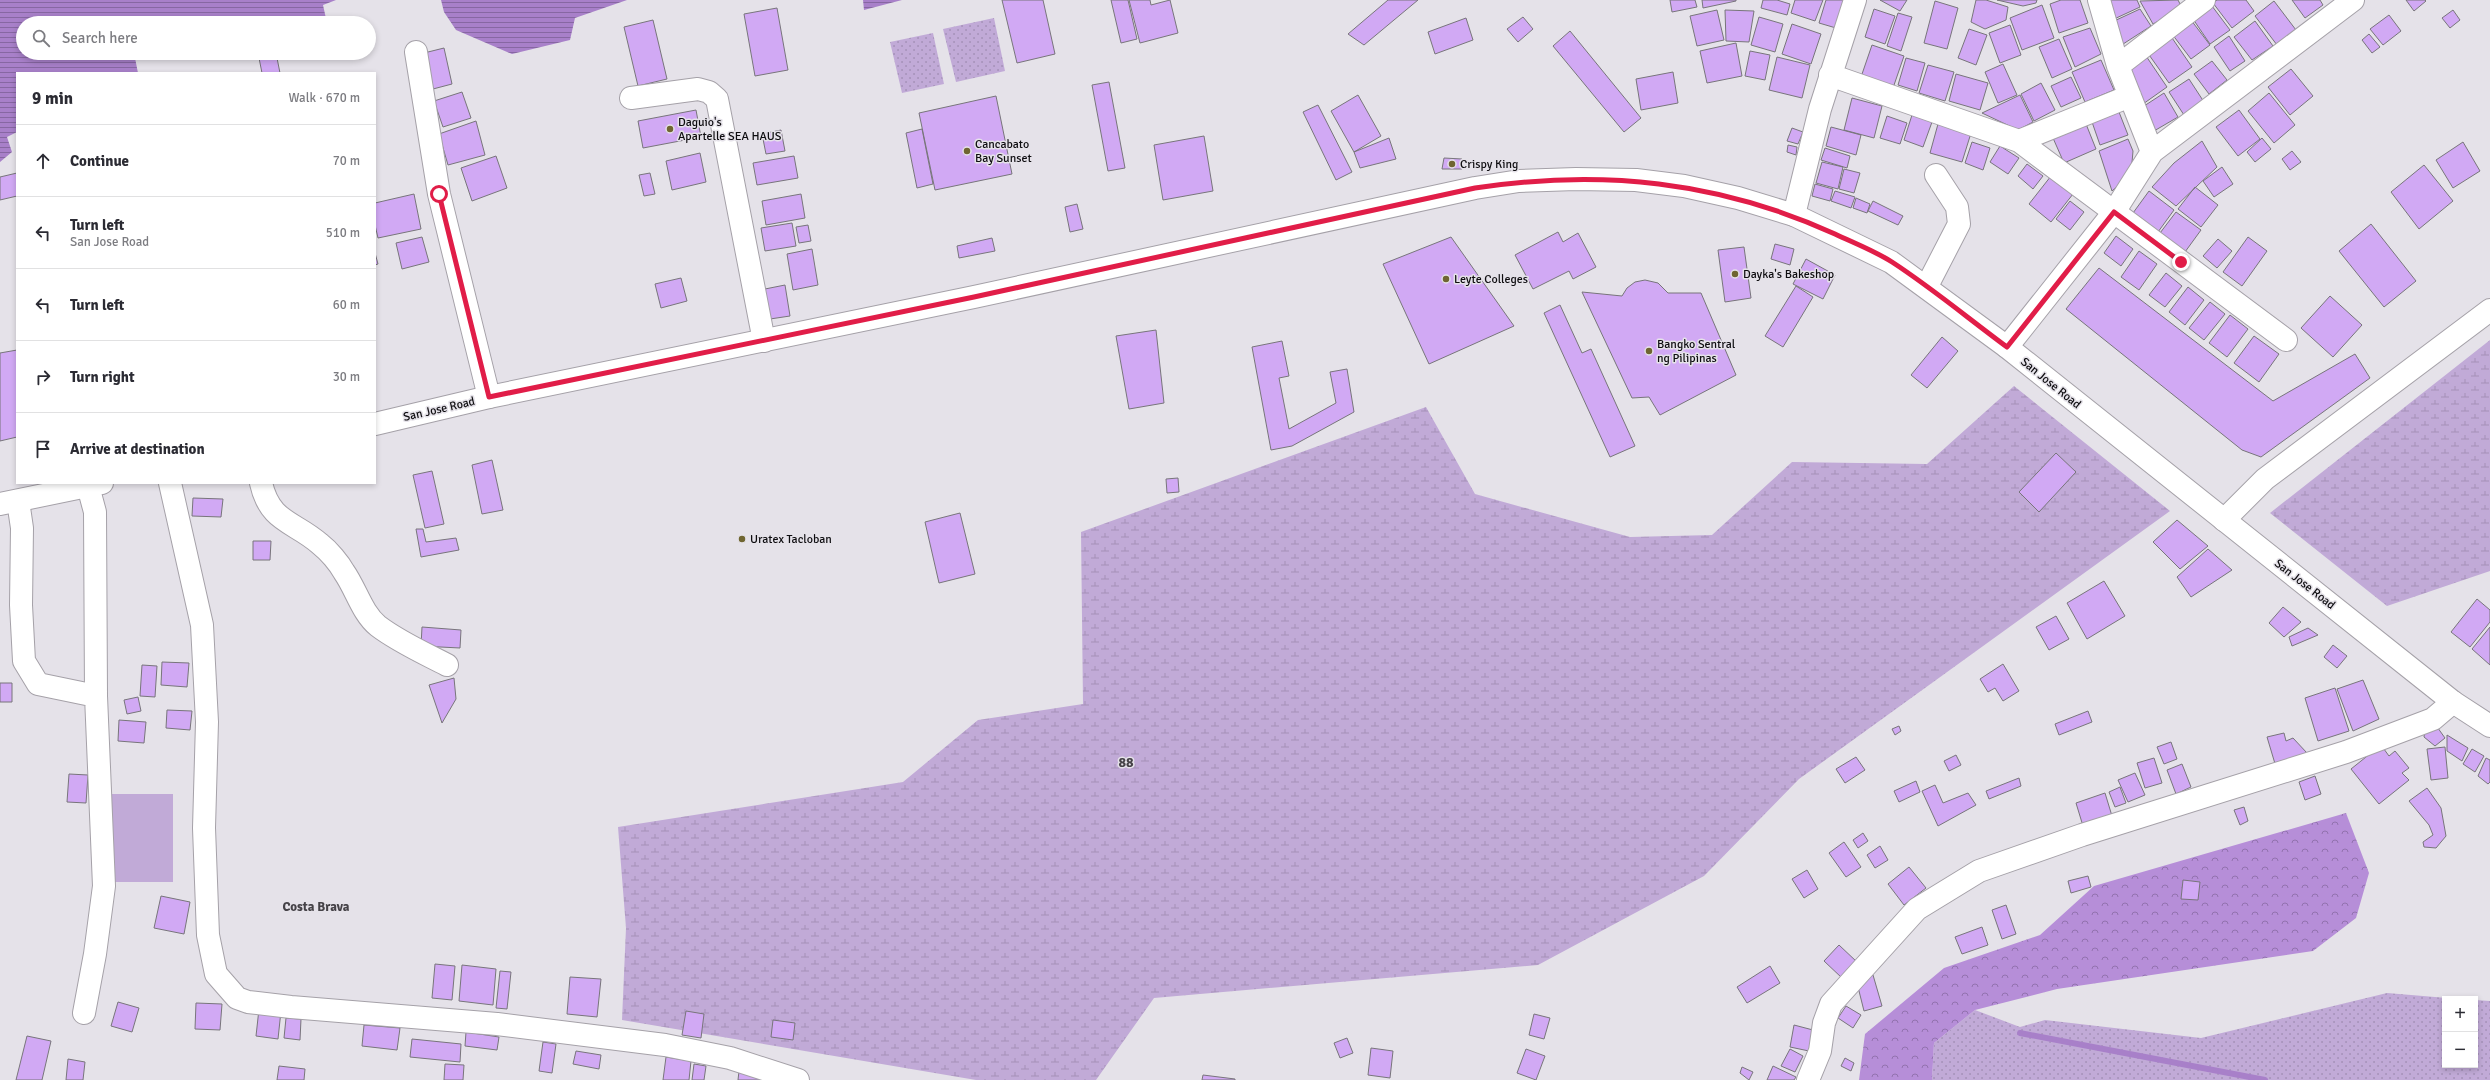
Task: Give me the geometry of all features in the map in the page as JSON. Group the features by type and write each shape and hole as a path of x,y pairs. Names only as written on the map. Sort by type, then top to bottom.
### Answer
{"street":[{"path":"1794,216 1830,75 1855,0"},
{"path":"2099,0 2118,66 2152,152"},
{"path":"2118,66 2204,0"},
{"path":"2007,347 2114,212 2152,152 2353,0"},
{"path":"416,52 441,202 489,397"},
{"path":"1830,75 2019,141 2286,340"},
{"path":"630,98 698,89 709,92 717,99 764,341"},
{"path":"2019,141 2130,96"},
{"path":"1927,286 1959,224 1957,207 1936,175"},
{"name":"San Jose Road","path":"376,424 489,397 764,341 1475,188 1519,181 1636,180 1684,186 1738,198 1794,216 1891,262 1927,286 2007,347 2453,702 2490,726"},
{"path":"2224,520 2265,479 2490,310"},
{"path":"170,484 202,626 207,722 204,828 208,935 216,974 237,998 248,1002 291,1007 497,1024 666,1045 730,1058 798,1080"},
{"path":"261,484 271,508 282,521 320,544 344,571 364,609 377,625 448,665"},
{"path":"84,1013 96,954 104,886 96,696 95,485 9,503 22,528 20,605 24,662 38,684 96,696"},
{"path":"1808,1080 1820,1051 1824,1023 1831,1004 1917,909 1942,892 1979,871 2082,835 2346,752 2433,719 2453,702"}],"green space":[{"path":"994,18 1005,71 956,82 943,29"},
{"path":"933,33 944,84 902,93 890,42"},
{"path":"2490,340 2490,571 2387,606 2270,513"},
{"path":"2014,386 2170,511 1799,779 1704,876 1538,965 1154,998 1096,1080 976,1080 622,1020 626,928 618,827 903,782 978,720 1083,704 1081,532 1426,407 1475,494 1630,537 1712,535 1792,462 1927,464"},
{"path":"111,794 173,794 173,882 110,882"},
{"path":"2346,813 2369,873 2356,918 2313,951 2057,989 1975,1010 1934,1043 1932,1080 1859,1080 1865,1034 1944,968 2040,935 2094,886"},
{"path":"2387,993 2442,998 2442,1068 2478,1068 2478,1000 2490,1001 2490,1080 1932,1080 1934,1043 1975,1010 2020,1027 2045,1020 2201,1038"}],"shaded area":[{"path":"0,0 336,0 323,5 325,16 16,16 16,60 135,60 138,72 16,72 16,132 7,137 12,152 0,162"},
{"path":"441,0 627,0 575,18 570,40 512,54 456,30 444,12"},
{"path":"863,0 902,0 864,10"}],"building":[{"path":"1002,0 1043,0 1055,54 1017,63"},
{"path":"1111,0 1128,0 1137,39 1121,43"},
{"path":"1129,0 1150,0 1151,5 1170,0 1178,33 1140,43"},
{"path":"1388,0 1418,0 1364,45 1348,34"},
{"path":"1670,0 1695,0 1697,7 1672,12"},
{"path":"1702,0 1736,0 1736,1 1703,8"},
{"path":"1763,0 1777,0 1790,4 1787,15 1761,8"},
{"path":"1795,0 1823,0 1815,21 1791,13"},
{"path":"1826,0 1845,0 1836,28 1819,23"},
{"path":"1880,0 1907,0 1900,11"},
{"path":"1976,0 1986,0 2008,7 2006,20 1985,29 1971,22"},
{"path":"1997,0 2037,0 2036,3 2023,6"},
{"path":"2061,0 2080,0 2088,23 2059,33 2050,4"},
{"path":"2107,0 2137,0 2140,7 2112,20"},
{"path":"2178,0 2182,8 2153,24 2140,1"},
{"path":"2217,0 2246,0 2254,11 2232,28 2213,3"},
{"path":"2292,0 2320,0 2323,5 2305,18"},
{"path":"2406,0 2425,0 2426,1 2414,11"},
{"path":"1935,1 1958,8 1947,49 1924,43"},
{"path":"2274,1 2296,30 2277,45 2255,16"},
{"path":"2042,5 2054,38 2022,50 2010,18"},
{"path":"2212,6 2230,30 2210,44 2193,19"},
{"path":"777,8 788,70 755,76 744,14"},
{"path":"1874,9 1895,16 1885,44 1865,37"},
{"path":"2140,9 2151,26 2120,46 2112,22"},
{"path":"1717,10 1724,40 1697,46 1690,16"},
{"path":"1725,10 1754,11 1749,42 1726,41"},
{"path":"2453,10 2460,20 2450,28 2442,18"},
{"path":"1898,13 1912,17 1901,51 1887,46"},
{"path":"2389,15 2401,31 2383,45 2370,29"},
{"path":"1523,17 1533,29 1518,42 1507,29"},
{"path":"1759,17 1783,24 1775,52 1751,45"},
{"path":"1466,18 1473,40 1435,54 1428,32"},
{"path":"653,20 667,79 638,86 624,27"},
{"path":"2191,20 2210,45 2191,59 2172,34"},
{"path":"2255,21 2273,46 2252,60 2234,37"},
{"path":"1792,24 1821,34 1811,64 1782,54"},
{"path":"2010,25 2021,55 2000,63 1989,33"},
{"path":"2090,28 2101,54 2075,67 2063,37"},
{"path":"1969,29 1987,35 1976,65 1958,58"},
{"path":"1570,31 1641,118 1624,132 1553,46"},
{"path":"2369,34 2380,47 2372,53 2362,40"},
{"path":"2170,35 2192,67 2169,83 2147,52"},
{"path":"2229,36 2245,61 2230,71 2214,47"},
{"path":"2059,39 2072,69 2052,78 2039,47"},
{"path":"1736,43 1742,76 1707,83 1700,51"},
{"path":"1872,45 1904,56 1893,88 1861,77"},
{"path":"444,48 452,84 433,89 424,53"},
{"path":"1750,51 1770,55 1765,80 1745,76"},
{"path":"2144,53 2167,87 2143,104 2130,77 2131,63"},
{"path":"1777,57 1810,65 1802,98 1769,90"},
{"path":"1906,58 1925,63 1917,91 1898,85"},
{"path":"259,60 277,60 280,72 262,72"},
{"path":"2101,60 2114,90 2085,102 2072,72"},
{"path":"2212,61 2227,80 2209,94 2194,74"},
{"path":"2003,64 2017,95 1998,103 1985,72"},
{"path":"1928,65 1954,72 1945,101 1919,93"},
{"path":"2291,69 2313,96 2290,115 2268,87"},
{"path":"1673,72 1678,103 1641,110 1636,79"},
{"path":"1956,74 1988,83 1980,110 1949,101"},
{"path":"2071,77 2081,98 2061,107 2051,86"},
{"path":"2189,79 2204,102 2184,115 2169,92"},
{"path":"1109,82 1125,168 1108,171 1092,85"},
{"path":"2041,83 2055,110 2034,121 2021,94"},
{"path":"462,92 471,118 443,127 434,101"},
{"path":"2164,93 2178,117 2154,131 2141,108"},
{"path":"2269,93 2295,125 2274,143 2248,111"},
{"path":"1358,95 1381,136 1354,152 1331,111"},
{"path":"2020,95 2033,122 2018,130 1982,113"},
{"name":"Cancabato Bay Sunset","path":"996,96 1012,174 935,190 919,113"},
{"path":"1852,98 1882,106 1874,138 1844,130"},
{"path":"1318,105 1352,172 1336,180 1303,112"},
{"name":"Daguio's Apartelle SEA HAUS","path":"696,110 701,137 643,148 638,121"},
{"path":"2239,110 2260,139 2238,156 2216,127"},
{"path":"2119,112 2128,135 2100,145 2092,122"},
{"path":"1912,115 1932,122 1923,147 1904,140"},
{"path":"1887,116 1907,123 1900,144 1880,138"},
{"path":"476,121 485,155 448,165 439,134"},
{"path":"1938,124 1971,133 1962,162 1930,153"},
{"path":"2086,124 2096,149 2064,163 2053,138"},
{"path":"1831,127 1861,135 1856,155 1826,146"},
{"path":"1792,128 1803,132 1798,144 1787,141"},
{"path":"922,129 933,184 917,188 906,133"},
{"path":"781,130 785,151 766,154 762,134"},
{"path":"1204,136 1213,191 1163,200 1154,145"},
{"path":"1389,138 1396,159 1360,168 1354,152"},
{"path":"2262,138 2271,149 2255,162 2247,152"},
{"path":"2128,139 2133,151 2131,174 2112,191 2099,151"},
{"path":"2202,141 2217,167 2176,206 2152,187 2174,163"},
{"path":"1972,142 1990,148 1983,170 1965,163"},
{"path":"2463,142 2480,171 2453,188 2436,160"},
{"path":"1788,145 1797,147 1796,155 1787,152"},
{"path":"2000,146 2019,158 2008,174 1990,162"},
{"path":"1825,148 1850,156 1847,168 1821,160"},
{"path":"2292,151 2301,162 2290,170 2282,159"},
{"path":"700,153 706,182 672,190 666,161"},
{"path":"496,156 507,188 472,201 461,168"},
{"path":"794,156 798,178 757,185 753,163"},
{"name":"Crispy King","path":"1444,158 1462,159 1462,169 1442,169"},
{"path":"1822,162 1843,167 1838,189 1816,183"},
{"path":"2027,164 2043,176 2033,189 2018,176"},
{"path":"2424,165 2453,201 2419,229 2391,192"},
{"path":"2222,167 2233,184 2214,197 2203,181"},
{"path":"1844,169 1860,173 1854,193 1839,189"},
{"path":"16,173 16,196 0,200 0,177"},
{"path":"650,173 655,194 644,196 639,175"},
{"path":"2051,176 2073,194 2051,222 2029,204"},
{"path":"1815,184 1833,189 1830,201 1812,196"},
{"path":"2195,187 2218,205 2201,227 2178,209"},
{"path":"1835,191 1855,197 1851,208 1831,201"},
{"path":"2149,191 2174,210 2158,232 2133,213"},
{"path":"414,194 421,229 378,238 376,229 376,203"},
{"path":"801,194 805,218 766,225 762,201"},
{"path":"1856,198 1870,204 1867,213 1853,208"},
{"path":"1873,201 1903,216 1898,225 1868,211"},
{"path":"2070,201 2084,212 2070,230 2056,219"},
{"path":"1077,204 1083,229 1070,232 1065,207"},
{"path":"2176,212 2201,230 2185,252 2160,233"},
{"path":"792,223 796,246 765,251 761,228"},
{"path":"2371,224 2416,281 2384,307 2339,251"},
{"path":"808,225 811,241 799,243 796,227"},
{"path":"1558,232 1563,242 1578,233 1596,267 1573,279 1569,271 1533,289 1515,255"},
{"path":"2116,236 2133,249 2121,266 2104,253"},
{"path":"422,237 429,262 402,269 396,243"},
{"path":"1451,237 1514,326 1429,364 1383,264"},
{"path":"2248,237 2267,251 2242,286 2223,272"},
{"path":"992,238 995,251 959,258 957,246"},
{"path":"2218,239 2232,251 2217,268 2203,256"},
{"path":"1775,244 1794,249 1790,265 1771,259"},
{"name":"Dayka's Bakeshop","path":"1744,247 1751,298 1725,302 1718,250"},
{"path":"812,249 818,285 793,290 787,254"},
{"path":"2139,251 2157,264 2139,290 2121,277"},
{"path":"1806,259 1835,275 1823,299 1793,284"},
{"path":"2099,268 2273,401 2355,354 2370,378 2261,457 2242,450 2066,309"},
{"path":"2166,273 2182,286 2165,307 2149,295"},
{"path":"681,278 687,301 661,308 655,284"},
{"path":"1645,280 1658,283 1668,293 1701,293 1736,375 1660,415 1649,397 1632,398 1582,292 1622,296 1627,288 1635,282"},
{"path":"785,285 790,316 770,319 765,289"},
{"path":"1796,286 1813,297 1783,347 1765,336"},
{"path":"2188,287 2204,300 2185,325 2169,312"},
{"path":"2330,296 2362,325 2333,357 2301,328"},
{"path":"2210,302 2225,314 2204,340 2189,328"},
{"path":"1560,305 1582,353 1591,349 1635,446 1610,457 1544,313"},
{"path":"2230,315 2248,329 2227,357 2209,343"},
{"path":"1156,330 1164,403 1129,409 1116,336"},
{"path":"2254,336 2279,354 2259,382 2234,363"},
{"path":"1942,337 1958,351 1927,388 1911,375"},
{"path":"1282,341 1289,376 1279,378 1289,429 1336,403 1330,372 1347,369 1354,412 1292,446 1271,450 1252,347"},
{"path":"16,350 16,437 0,441 0,353"},
{"path":"2056,453 2076,472 2039,512 2019,492"},
{"path":"492,460 503,510 482,514 472,465"},
{"path":"432,471 444,524 425,528 413,475"},
{"path":"1178,478 1179,492 1167,493 1166,479"},
{"path":"193,498 223,499 221,517 192,516"},
{"path":"960,513 975,574 939,583 925,522"},
{"path":"2177,520 2208,546 2180,569 2153,542"},
{"path":"416,529 423,529 426,542 456,538 459,550 421,557"},
{"path":"253,541 271,541 270,560 253,560"},
{"path":"2208,549 2232,570 2191,597 2177,577"},
{"path":"2104,581 2125,616 2087,639 2067,603"},
{"path":"2477,599 2490,610 2490,622 2470,647 2451,632"},
{"path":"2283,607 2301,622 2284,637 2269,623"},
{"path":"2056,616 2069,639 2049,650 2036,627"},
{"path":"422,627 461,630 460,648 421,646"},
{"path":"2490,627 2490,665 2472,649"},
{"path":"2308,628 2318,635 2292,646 2289,637"},
{"path":"2333,645 2347,656 2337,668 2324,657"},
{"path":"162,662 189,663 187,687 161,685"},
{"path":"2003,664 2019,691 2003,701 1995,688 1988,692 1980,679"},
{"path":"142,665 157,666 155,697 140,696"},
{"path":"454,678 456,699 442,723 429,685"},
{"path":"2363,680 2379,719 2353,731 2337,689"},
{"path":"0,683 12,683 12,702 0,702"},
{"path":"2335,688 2349,731 2318,741 2305,698"},
{"path":"138,697 141,711 127,714 124,700"},
{"path":"167,710 192,711 190,730 166,728"},
{"path":"2088,711 2092,722 2059,735 2055,724"},
{"path":"119,720 146,722 144,743 118,741"},
{"path":"2435,724 2445,738 2435,746 2424,737 2425,729"},
{"path":"1899,726 1901,731 1895,735 1892,729"},
{"path":"2284,733 2286,741 2293,738 2307,753 2276,767 2267,737"},
{"path":"2447,735 2468,748 2462,761 2447,751"},
{"path":"2171,742 2177,759 2164,764 2157,747"},
{"path":"2381,745 2389,756 2395,751 2409,768 2402,773 2409,780 2379,804 2351,769"},
{"path":"2445,747 2448,778 2431,780 2427,749"},
{"path":"2472,749 2484,756 2475,772 2463,764"},
{"path":"1956,755 1961,765 1949,771 1944,761"},
{"path":"1856,757 1865,770 1845,783 1836,769"},
{"path":"2154,758 2162,783 2145,788 2137,763"},
{"path":"2486,758 2490,760 2490,782 2488,784 2478,776"},
{"path":"2182,764 2191,787 2176,794 2167,770"},
{"path":"2135,773 2145,795 2128,802 2118,780"},
{"path":"69,774 88,775 86,803 67,802"},
{"path":"2315,776 2321,794 2305,800 2299,782"},
{"path":"2019,778 2021,786 1989,799 1986,791"},
{"path":"1916,781 1920,792 1899,802 1894,791"},
{"path":"1935,785 1943,803 1968,793 1976,805 1938,826 1922,791"},
{"path":"2120,787 2126,803 2115,807 2109,792"},
{"path":"2427,788 2441,808 2446,836 2436,848 2424,847 2423,842 2433,835 2429,825 2409,801"},
{"path":"2105,793 2112,816 2083,826 2076,803"},
{"path":"2244,807 2248,821 2240,825 2234,810"},
{"path":"1863,833 1868,841 1858,848 1853,840"},
{"path":"1844,842 1861,867 1846,877 1829,853"},
{"path":"1880,846 1888,860 1875,868 1867,855"},
{"path":"1909,867 1926,888 1904,905 1888,884"},
{"path":"1807,870 1818,889 1804,898 1792,879"},
{"path":"2088,876 2091,887 2071,893 2068,881"},
{"path":"2183,880 2200,882 2198,900 2181,899"},
{"path":"161,896 190,902 184,934 154,928"},
{"path":"2006,905 2016,934 2002,939 1992,910"},
{"path":"1982,927 1988,945 1962,954 1955,937"},
{"path":"1839,945 1857,962 1842,978 1824,961"},
{"path":"435,964 455,966 452,1000 432,998"},
{"path":"462,965 496,969 493,1005 459,1001"},
{"path":"1770,966 1780,983 1747,1003 1737,987"},
{"path":"500,971 511,972 507,1009 496,1008"},
{"path":"1873,975 1882,1006 1864,1011 1856,979"},
{"path":"570,977 601,979 597,1017 567,1014"},
{"path":"118,1002 139,1008 132,1032 111,1026"},
{"path":"196,1003 222,1004 220,1030 195,1029"},
{"path":"1846,1006 1861,1015 1853,1028 1838,1018"},
{"path":"259,1009 281,1011 278,1039 256,1036"},
{"path":"686,1011 704,1014 701,1038 682,1035"},
{"path":"1534,1014 1550,1018 1544,1039 1529,1035"},
{"path":"286,1018 301,1019 300,1040 284,1038"},
{"path":"773,1020 795,1023 793,1040 771,1037"},
{"path":"364,1025 400,1028 397,1050 362,1046"},
{"path":"1794,1025 1813,1030 1809,1051 1790,1047"},
{"path":"466,1032 499,1037 497,1050 465,1046"},
{"path":"27,1036 51,1041 42,1080 16,1080"},
{"path":"1347,1038 1353,1053 1340,1058 1334,1043"},
{"path":"412,1039 461,1044 460,1062 410,1057"},
{"path":"543,1042 556,1044 552,1073 539,1071"},
{"path":"1371,1048 1393,1051 1390,1078 1368,1075"},
{"path":"1526,1049 1545,1056 1536,1080 1517,1073"},
{"path":"1790,1049 1803,1056 1795,1072 1781,1066"},
{"path":"576,1051 601,1055 599,1069 573,1064"},
{"path":"666,1057 691,1061 689,1080 663,1080"},
{"path":"1845,1058 1854,1063 1851,1071 1841,1066"},
{"path":"68,1059 85,1062 83,1080 66,1080"},
{"path":"445,1064 464,1065 463,1080 444,1080"},
{"path":"694,1064 706,1066 704,1080 692,1080"},
{"path":"279,1066 305,1069 304,1080 277,1080"},
{"path":"1773,1066 1796,1077 1794,1080 1767,1080"},
{"path":"1742,1067 1753,1072 1749,1080 1740,1073"},
{"path":"739,1071 768,1080 738,1080"},
{"path":"1203,1075 1235,1079 1235,1080 1202,1080"}],"waterway":[{"path":"2020,1033 2265,1080"}],"place":[{"name":"Daguio's Apartelle SEA HAUS","path":"670,129"},
{"name":"Cancabato Bay Sunset","path":"967,151"},
{"name":"Crispy King","path":"1452,164"},
{"name":"Dayka's Bakeshop","path":"1735,274"},
{"name":"Leyte Colleges","path":"1446,279"},
{"name":"Bangko Sentral ng Pilipinas","path":"1649,351"},
{"name":"Uratex Tacloban","path":"742,539"}],"district":[{"name":"88","path":"1126,762"},
{"name":"Costa Brava","path":"316,906"}],"route":[{"path":"439,194 489,397 597,376 839,324 974,297 1475,188 1519,181 1576,179 1636,180 1684,186 1738,198 1794,216 1857,244 1891,262 1927,286 2007,347 2114,212 2181,262"}]}
